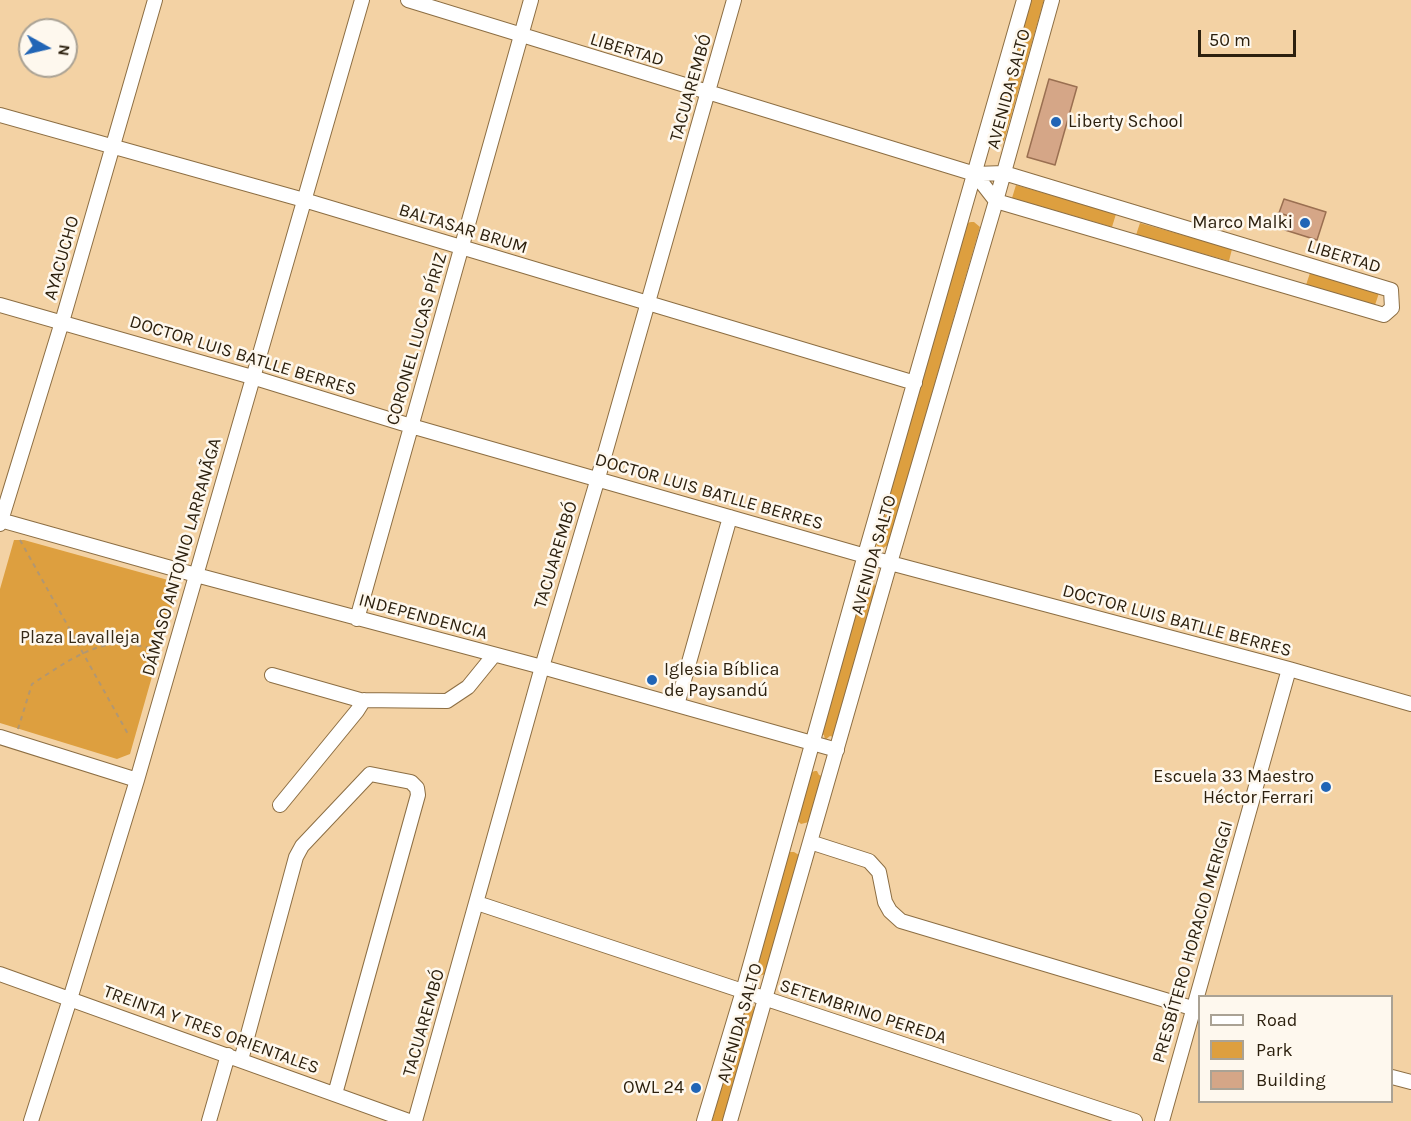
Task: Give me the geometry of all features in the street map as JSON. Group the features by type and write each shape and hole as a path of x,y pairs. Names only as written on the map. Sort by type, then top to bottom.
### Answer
{"street":[{"name":"AYACUCHO","path":"3,522 155,0"},
{"name":"DÁMASO ANTONIO LARRANÃGA","path":"31,1121 137,780 362,0"},
{"name":"LIBERTAD","path":"408,0 975,174 1004,173 1391,290 1392,308 1384,315 996,201"},
{"name":"CORONEL LUCAS PÍRIZ","path":"357,619 531,0"},
{"name":"TACUAREMBÓ","path":"415,1121 542,667 734,0"},
{"name":"AVENIDA SALTO","path":"704,1121 743,991 1024,0"},
{"name":"AVENIDA SALTO","path":"730,1121 1052,0"},
{"name":"BALTASAR BRUM","path":"0,116 304,200 915,383"},
{"path":"975,174 996,201"},
{"name":"DOCTOR LUIS BATLLE BERRES","path":"0,305 890,563 1289,669 1411,704"},
{"path":"677,705 730,517"},
{"name":"INDEPENDENCIA","path":"3,522 542,667 837,750"},
{"path":"272,675 364,700 447,701 468,687 494,655"},
{"name":"PRESBÍTERO HORACIO MERIGGI","path":"1199,995 1289,669"},
{"path":"280,806 364,700"},
{"path":"0,737 137,780"},
{"path":"209,1121 235,1057 296,857 302,846 370,774 411,782 417,788 418,795 335,1094"},
{"path":"788,829 869,861 879,872 885,902 901,921 1194,1015"},
{"name":"SETEMBRINO PEREDA","path":"477,903 1136,1121"},
{"name":"TREINTA Y TRES ORIENTALES","path":"0,974 409,1121"},
{"name":"PRESBÍTERO HORACIO MERIGGI","path":"1162,1121 1198,1000"},
{"path":"1393,1077 1411,1082"}],"path":[{"path":"3,522 128,734"},
{"path":"18,729 32,684 83,655 114,644 152,648"}],"green space":[{"path":"1030,0 1044,0 1004,141 996,142 991,137"},
{"path":"1016,185 1116,214 1112,227 1012,198"},
{"path":"974,222 980,227 888,545 883,548 877,546 875,542 967,223"},
{"path":"1140,223 1232,249 1229,261 1136,235"},
{"path":"1310,273 1379,293 1375,305 1306,285"},
{"name":"Plaza Lavalleja","path":"14,540 24,540 168,580 176,592 130,754 117,759 0,723 0,589"},
{"path":"868,582 874,583 876,589 833,737 830,736 825,740 824,735 821,734 863,585"},
{"path":"815,771 822,776 809,822 801,824 796,819 809,773"},
{"path":"786,852 799,855 766,974 758,976 753,970"},
{"path":"745,1004 756,1007 724,1121 712,1121"}],"building":[{"path":"1049,79 1077,87 1055,165 1027,157"},
{"name":"Marco Malki","path":"1284,199 1326,212 1317,240 1285,230 1289,216 1279,213"}],"place":[{"name":"Liberty School","path":"1056,122"},
{"name":"Marco Malki","path":"1305,223"},
{"name":"Iglesia Bíblica de Paysandú","path":"652,680"},
{"name":"Escuela 33 Maestro Héctor Ferrari","path":"1326,787"},
{"name":"OWL 24","path":"696,1088"}]}
